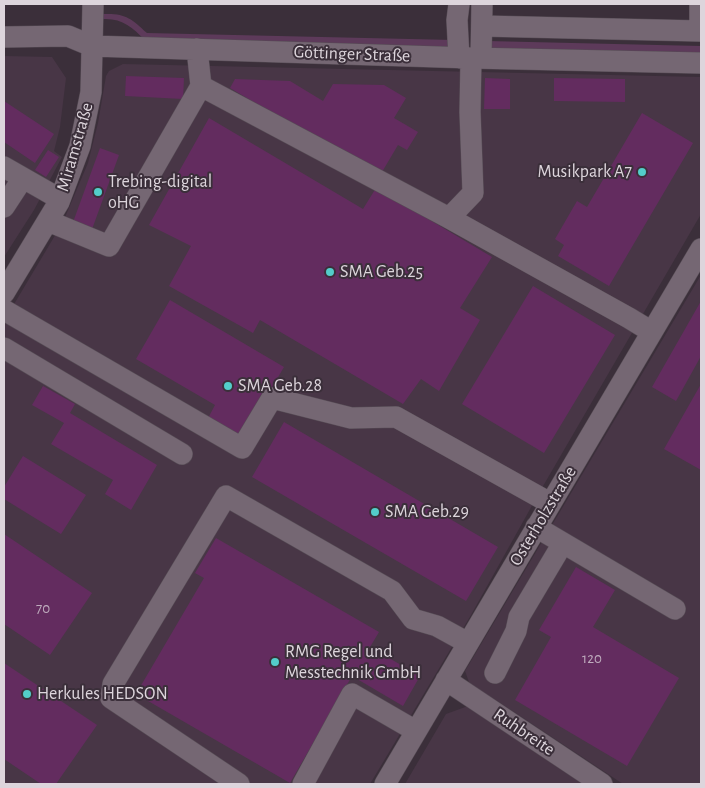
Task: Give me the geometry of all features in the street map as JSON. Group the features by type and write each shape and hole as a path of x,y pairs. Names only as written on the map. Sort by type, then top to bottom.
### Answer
{"street":[{"name":"Miramstraße","path":"4,293 60,199 82,137 91,92 93,4"},
{"path":"449,218 473,193 470,58 457,20 459,4"},
{"path":"470,58 482,26 482,4"},
{"path":"482,26 700,31 700,4"},
{"name":"Göttinger Straße","path":"4,37 68,36 92,46 701,63"},
{"path":"48,222 109,246 201,86 197,49"},
{"path":"201,86 449,218 652,332"},
{"path":"4,167 60,199"},
{"path":"4,207 23,178"},
{"name":"Osterholzstraße","path":"385,784 701,250"},
{"path":"4,310 242,448 272,398 351,418 396,417 550,503"},
{"path":"4,348 182,454"},
{"path":"238,784 111,698 113,684 226,496 392,590 412,619 437,626 468,643"},
{"path":"536,527 675,609"},
{"path":"495,673 516,631 519,617 563,543"},
{"name":"Ruhbreite","path":"446,680 602,784"},
{"path":"303,784 352,694 416,731"}],"shaded area":[{"path":"103,14 117,14 127,18 147,33 454,40 454,47 145,40 126,24 116,20 103,19"},
{"path":"487,41 701,46 701,53 487,48"},
{"path":"4,56 52,57 66,78 60,127 54,151 62,157 34,210 4,257"},
{"path":"123,64 701,77 701,214 539,493 471,615 370,784 4,784 4,321 63,222 88,163 98,123 106,76 109,71"},
{"path":"701,275 701,784 623,784 496,700 470,685 465,671"},
{"path":"468,706 584,784 405,784 446,714"}],"building":[{"path":"126,76 184,78 183,99 125,96"},
{"path":"485,78 510,79 510,109 484,109"},
{"path":"554,78 625,79 625,102 554,101"},
{"path":"235,79 290,81 323,101 333,84 384,85 406,98 394,118 418,132 407,150 398,145 379,177 230,88"},
{"path":"4,101 54,134 35,163 4,142"},
{"name":"Musikpark A7","path":"642,113 693,143 609,286 558,256 564,245 555,239 577,201 587,207"},
{"name":"SMA Geb.25","path":"209,118 363,209 376,188 492,257 460,308 480,320 439,391 421,379 403,404 260,320 253,333 169,286 191,246 149,225"},
{"path":"100,148 119,155 91,232 72,225"},
{"path":"48,150 59,157 46,177 35,170"},
{"path":"533,286 615,335 544,453 462,404"},
{"name":"SMA Geb.28","path":"170,300 284,367 240,442 206,422 215,405 136,359"},
{"path":"701,301 701,356 676,401 652,387"},
{"path":"701,384 701,470 664,449"},
{"path":"43,386 75,404 70,413 157,465 131,510 105,494 113,480 51,444 64,423 32,405"},
{"name":"SMA Geb.29","path":"284,422 498,547 466,601 252,477"},
{"path":"23,456 86,495 61,534 4,499 4,487"},
{"path":"4,534 92,593 50,655 4,624"},
{"name":"RMG Regel und Messtechnik GmbH","path":"216,538 379,632 370,647 420,676 403,706 352,676 290,783 136,694 204,578 195,573"},
{"path":"576,567 615,590 593,627 679,678 627,766 515,700 551,637 539,630"},
{"name":"Herkules HEDSON","path":"4,663 97,725 56,784 41,784 4,759"}],"place":[{"name":"Musikpark A7","path":"642,172"},
{"name":"Trebing-digital oHG","path":"98,192"},
{"name":"SMA Geb.25","path":"330,272"},
{"name":"SMA Geb.28","path":"228,386"},
{"name":"SMA Geb.29","path":"375,512"},
{"name":"RMG Regel und Messtechnik GmbH","path":"275,662"},
{"name":"Herkules HEDSON","path":"27,694"}]}
